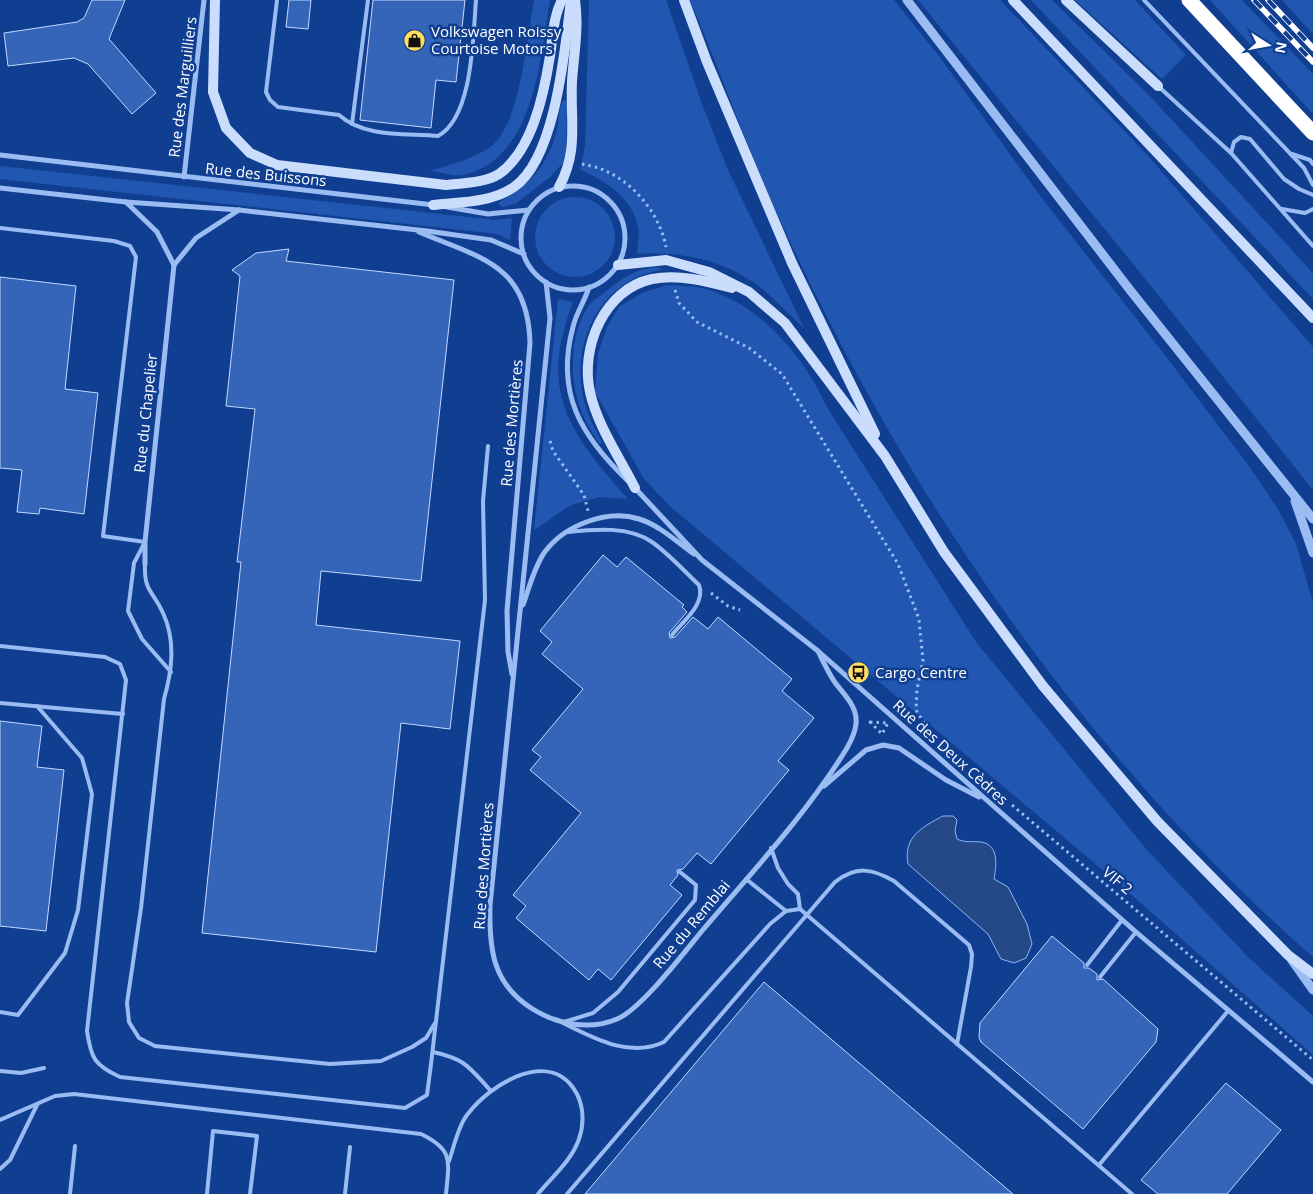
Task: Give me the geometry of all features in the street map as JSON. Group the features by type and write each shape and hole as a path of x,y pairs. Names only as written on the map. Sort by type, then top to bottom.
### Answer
{"highway":[{"path":"1189,0 1313,133"}],"main road":[{"path":"215,0 213,92 226,128 250,153 277,165 446,185 471,183 498,174 516,156 534,124 549,60 556,11 562,0"},
{"path":"432,205 487,199 515,187 534,163 549,131 571,0"},
{"path":"559,187 567,173 573,149 572,82 578,22 575,0"},
{"path":"684,0 707,62 792,263 885,456"},
{"path":"1013,0 1313,318"},
{"path":"1066,0 1158,86"},
{"path":"618,265 666,260 709,272 749,292 785,323 885,456 944,552 1043,686 1157,821 1288,955 1313,974"},
{"path":"636,488 595,410 590,391 589,354 595,331 603,315 612,303 624,294 651,280 671,277 705,281 749,292"}],"street":[{"name":"Rue des Marguilliers","path":"184,177 204,0"},
{"path":"907,0 1130,290 1313,519"},
{"name":"Rue des Buissons","path":"0,155 432,205 488,214 529,210"},
{"path":"575,185 590,188 604,195 615,206 623,220 626,235 624,251 618,265 606,279 589,287 575,290 560,288 546,282 537,275 524,254 521,239 523,224 529,210 548,192 559,187 575,185"},
{"path":"0,188 126,202 240,210 491,240 524,254"},
{"path":"126,202 157,232 174,265 196,238 240,210"},
{"name":"Rue des Mortières","path":"416,231 484,258 499,267 518,292 526,308 530,343 507,611 508,652 513,679"},
{"name":"Rue du Chapelier","path":"145,564 145,542 174,265"},
{"name":"Rue des Mortières","path":"546,282 550,318 522,581 521,610 490,905 489,933 495,967 507,986 520,1000 561,1022"},
{"name":"Rue des Deux Cèdres","path":"589,287 573,325 568,355 567,382 580,422 603,457 636,488 702,560 818,651 1122,920 1313,1082"},
{"path":"1302,306 1313,324"},
{"path":"1293,496 1313,552"},
{"path":"521,610 544,553 566,532 590,520 610,516 641,519 702,560"},
{"name":"Rue du Remblai","path":"561,1022 595,1026 619,1019 644,998 771,848 814,795 847,748 856,722 848,697 835,681 818,651"},
{"name":"Rue du Remblai","path":"814,795 866,750 883,745 899,748 946,780 987,800"},
{"path":"1288,955 1313,990"}],"lane":[{"path":"277,0 266,92 270,100 278,107 339,115 352,124 367,130 438,136 447,131 462,103 470,73 476,0"},
{"path":"352,124 368,0"},
{"path":"1144,0 1304,168 1313,185"},
{"path":"1158,86 1231,153 1313,246"},
{"path":"1231,153 1234,142 1241,137 1250,138 1284,179 1313,195"},
{"path":"1290,153 1310,160 1313,164"},
{"path":"1280,209 1305,213 1313,209"},
{"path":"0,228 114,241 130,246 136,257 103,536 145,542 134,563 128,611 142,639 171,672"},
{"path":"0,646 104,657 120,664 126,680 87,1031 90,1054 102,1069 120,1078 405,1108 427,1095 433,1052 485,600 484,501 488,446"},
{"path":"566,532 592,529 629,532 651,542 699,585 702,592 700,601 672,635"},
{"path":"145,564 144,582 164,613 173,654 171,672 164,699 141,908 127,1003 129,1022 139,1038 155,1046 330,1064 381,1061 412,1047 426,1038 436,1021"},
{"path":"0,703 123,714"},
{"path":"0,1012 18,1015 65,953 78,910 82,881 92,794 82,758 37,706"},
{"path":"771,848 778,868 788,884 798,894 800,909 1132,1194"},
{"path":"567,1194 835,882 847,872 862,870 880,873 894,881 969,945 972,954 972,967 957,1044"},
{"path":"561,1022 592,1014 618,992 695,900 696,885 680,872"},
{"path":"746,878 786,911"},
{"path":"561,1022 600,1042 624,1047 653,1048 664,1042 770,924 786,911 800,909"},
{"path":"1087,965 1122,920"},
{"path":"1100,976 1136,932"},
{"path":"1099,1166 1228,1011"},
{"path":"433,1052 455,1057 466,1064 490,1090"},
{"path":"0,1071 21,1073 44,1068"},
{"path":"446,1194 449,1161 465,1116 490,1090 518,1076 539,1070 557,1074 572,1086 580,1102 583,1121 579,1140 570,1157 538,1194"},
{"path":"0,1120 37,1106 54,1096 74,1094 421,1134 439,1143 449,1161"},
{"path":"0,1170 10,1160 37,1106"},
{"path":"207,1194 214,1131 257,1136 250,1194"},
{"path":"70,1194 75,1146"},
{"path":"346,1194 350,1147"}],"path":[{"path":"549,438 553,451 584,495 590,520"},
{"path":"702,592 713,594 728,606 740,610"},
{"path":"916,710 930,733"},
{"path":"870,722 879,723 888,723 882,734 870,722"},
{"name":"VIF 2","path":"1007,800 1313,1060"}],"shaded area":[{"path":"534,0 550,0 537,77 530,103 520,127 506,148 488,165 464,175 430,171 483,151 497,141 505,128 512,112 522,74"},
{"path":"589,0 666,0 702,104 728,170 804,328 760,287 732,270 707,260 693,257 666,254 637,254 639,229 630,207 608,185 580,170 585,146"},
{"path":"690,0 894,0 939,56 1041,197 1249,466 1278,509 1296,544 1313,603 1313,957 1230,879 1152,796 1078,709 1008,617 944,521 884,423 829,322 768,193"},
{"path":"918,0 1000,0 1149,157 1313,347 1313,490 1151,286"},
{"path":"1031,0 1052,0 1147,93 1313,273 1313,299"},
{"path":"1075,0 1135,0 1186,55 1162,79"},
{"path":"1210,0 1242,0 1313,74 1313,114"},
{"path":"1282,0 1313,0 1313,34"},
{"path":"564,99 567,103 566,150 563,163 550,177 515,204 502,207 498,203 518,190 542,166 556,133 560,107"},
{"path":"0,166 496,220 512,218 510,240 498,234 0,179"},
{"path":"575,197 590,200 603,209 612,222 615,237 612,252 603,265 590,274 575,277 560,274 547,265 538,252 535,237 538,222 547,209 560,200"},
{"path":"657,267 662,269 636,277 617,290 604,303 594,318 587,334 582,352 582,389 586,408 602,443 599,444 583,414 574,384 573,355 578,327 591,303 614,285 638,271"},
{"path":"667,285 702,288 723,295 761,319 793,351 976,642 1147,850 1248,957 1313,1016 1313,1055 1117,882 671,507 644,479 595,392 598,353 607,327 619,307 642,293"},
{"path":"558,299 573,302 563,334 559,362 559,387 565,410 575,431 590,453 628,499 600,497 571,505 534,530"},
{"path":"943,816 953,816 957,820 955,831 957,839 987,844 994,852 996,863 994,879 1008,887 1027,924 1032,944 1026,958 1014,963 1001,959 988,934 908,864 908,847 911,840 921,829"}],"building":[{"path":"92,0 125,0 109,39 156,93 132,114 88,64 74,58 8,66 4,33 77,22 84,18"},
{"path":"289,0 311,0 308,29 286,27"},
{"name":"Volkswagen Roissy Courtoise Motors","path":"373,0 465,0 456,82 436,80 431,128 360,120"},
{"path":"289,249 286,261 454,280 421,581 321,571 316,625 460,641 450,729 401,723 376,952 202,933 241,562 237,562 255,409 226,406 240,276 232,270 256,253"},
{"path":"0,277 76,286 65,389 98,393 84,514 40,508 39,514 17,512 22,470 0,468"},
{"path":"603,555 617,567 626,557 684,605 682,607 687,612 669,633 670,638 675,637 693,617 708,629 718,617 792,679 782,691 814,718 778,761 789,770 711,864 697,853 683,869 677,870 678,875 670,885 682,895 611,980 598,969 589,980 516,918 526,906 513,895 581,813 530,770 541,757 532,750 583,689 542,654 552,642 540,631"},
{"path":"0,721 42,726 37,767 64,770 46,931 0,926"},
{"path":"1052,936 1084,963 1084,968 1089,968 1097,974 1097,980 1103,979 1158,1029 1156,1042 1083,1129 981,1042 979,1037 980,1023"},
{"path":"764,982 1013,1194 585,1194"},
{"path":"1226,1083 1281,1130 1227,1194 1158,1194 1141,1180"}],"railway":[{"path":"1254,0 1313,62"},
{"path":"1268,0 1313,48"}],"place":[{"name":"Volkswagen Roissy Courtoise Motors","path":"415,40"},
{"name":"Cargo Centre","path":"859,672"}]}
